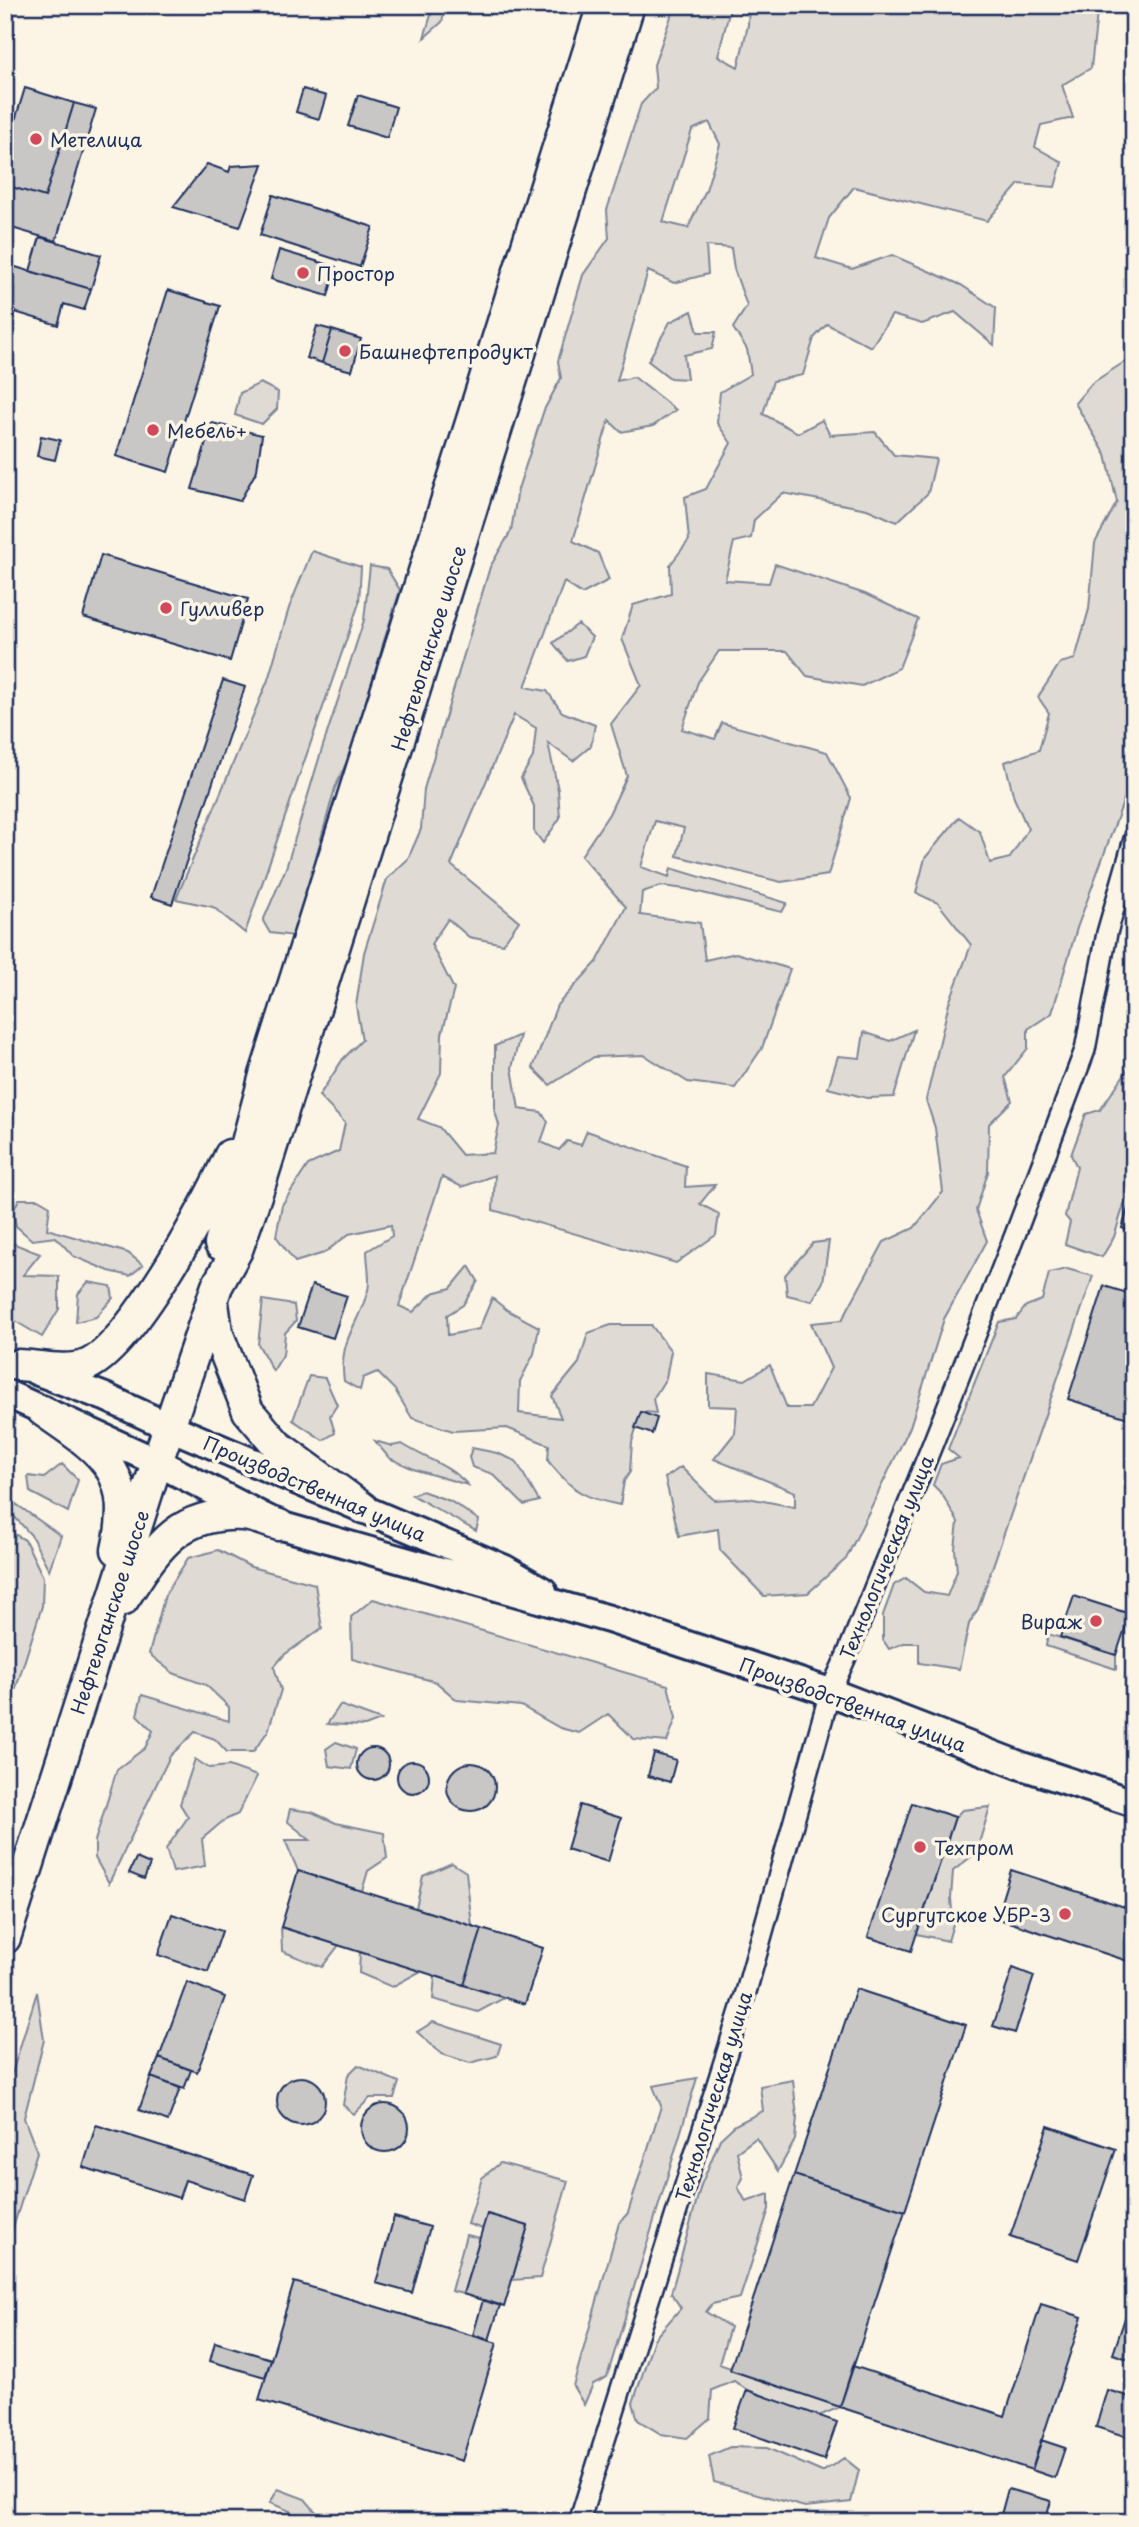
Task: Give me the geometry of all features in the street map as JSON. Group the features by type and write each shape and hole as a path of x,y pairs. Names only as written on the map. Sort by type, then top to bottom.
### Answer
{"main road":[{"name":"Нефтеюганское шоссе","path":"215,1293 220,1244 265,1075 603,5"},
{"name":"Нефтеюганское шоссе","path":"5,1938 157,1462 215,1293 237,1250 261,1181 629,5"},
{"path":"12,1363 71,1368 88,1365 105,1352 143,1310 224,1170 265,1075"},
{"path":"215,1293 217,1332 248,1410 277,1445 363,1508"},
{"name":"Производственная улица","path":"12,1363 105,1396 170,1427 505,1569 572,1607"},
{"name":"Производственная улица","path":"5,1393 157,1462 279,1525 572,1607 830,1692 1022,1766 1134,1803"},
{"path":"43,1411 89,1443 113,1470 120,1487 120,1534 100,1636"},
{"path":"100,1636 144,1568 174,1532 194,1521 213,1517 245,1515 279,1525"}],"street":[{"name":"Технологическая улица","path":"579,2522 746,1992 830,1692 947,1407 1085,1050 1107,933 1134,839"}],"shaded area":[{"path":"434,5 446,5 442,22 424,38"},
{"path":"675,5 731,5 718,56 738,67 748,25 749,5 1094,5 1097,13 1091,68 1062,85 1073,118 1041,125 1035,147 1062,162 1055,187 1019,184 987,221 854,187 829,218 816,258 852,269 892,255 961,285 996,308 994,345 955,312 922,324 892,315 871,347 827,324 814,338 803,375 773,381 763,414 798,433 822,420 830,435 875,432 894,455 936,459 928,493 897,522 867,509 783,493 754,520 751,538 734,542 725,580 769,583 775,564 865,594 918,619 899,668 862,686 807,676 787,651 719,651 698,682 682,729 715,739 722,723 827,752 851,798 828,875 781,882 677,856 684,828 655,821 641,867 669,877 671,868 787,903 782,912 686,889 661,886 642,892 640,915 700,923 705,960 736,953 790,969 762,1048 735,1088 688,1082 644,1055 594,1057 550,1085 533,1068 557,1005 597,962 626,907 581,856 609,814 627,776 611,724 641,685 622,639 633,605 671,594 670,565 689,540 685,497 706,489 731,443 717,423 720,392 751,374 747,349 733,328 747,306 734,269 731,248 706,246 708,274 674,283 648,271 617,381 634,377 676,410 653,426 621,432 609,420 573,541 598,553 609,580 582,594 564,582 525,687 547,691 562,712 595,725 591,746 573,761 548,743 558,790 560,818 543,843 534,831 534,806 521,778 533,757 536,728 514,715 451,865 519,921 503,944 469,937 448,919 431,944 454,989 442,1034 441,1073 418,1119 439,1127 462,1155 493,1153 499,1125 495,1111 495,1046 520,1035 512,1068 519,1109 541,1112 548,1122 541,1142 559,1150 567,1141 581,1145 587,1131 686,1166 685,1187 715,1185 700,1204 719,1214 716,1235 676,1263 493,1210 495,1175 462,1187 442,1177 399,1306 413,1312 433,1293 451,1288 469,1266 478,1281 463,1305 447,1315 448,1335 479,1329 492,1298 507,1310 539,1327 534,1354 520,1381 519,1413 561,1418 552,1396 579,1363 588,1333 611,1325 651,1325 671,1351 666,1378 653,1399 656,1413 641,1412 632,1442 630,1472 624,1481 620,1505 587,1496 571,1486 548,1461 549,1445 507,1428 453,1431 412,1418 395,1390 377,1372 363,1378 360,1390 344,1381 346,1344 369,1286 367,1251 392,1236 391,1225 349,1234 324,1253 295,1262 276,1236 282,1205 308,1165 339,1151 345,1123 319,1096 343,1059 362,1040 356,1006 364,953 387,879 408,859 421,829 424,789 490,567 511,531 518,489 544,410 561,378 558,361 583,275 609,238 607,210 641,104 656,88 654,65","holes":["709,122 720,144 706,190 688,228 663,222 692,130"]},
{"path":"692,311 698,332 716,332 712,349 684,355 687,379 670,378 648,361 670,322"},
{"path":"1126,361 1134,364 1134,772 1077,928 1052,1013 1028,1029 1028,1048 1005,1077 1012,1101 989,1124 988,1172 976,1210 987,1241 944,1319 910,1427 846,1559 808,1593 764,1596 720,1550 718,1529 679,1536 665,1478 681,1467 714,1500 748,1498 795,1507 795,1492 714,1459 735,1433 737,1407 708,1406 708,1374 745,1380 770,1365 787,1408 810,1408 831,1368 811,1323 842,1320 884,1242 914,1228 943,1192 935,1128 926,1100 949,1003 971,945 938,903 916,893 925,858 959,817 980,832 990,863 1010,858 1028,829 1014,798 1005,762 1039,750 1049,713 1038,697 1060,663 1075,659 1089,609 1095,543 1117,502 1106,455 1075,403 1092,383"},
{"path":"260,383 278,392 277,409 262,424 235,415 240,393"},
{"path":"312,551 361,567 359,603 245,933 213,907 176,899 268,680 289,608"},
{"path":"370,566 387,569 400,590 383,644 370,710 335,788 294,936 270,933 263,921 286,868 364,620"},
{"path":"578,624 592,637 584,656 568,661 553,643"},
{"path":"914,1030 894,1097 867,1098 828,1088 838,1056 860,1058 864,1032 890,1041"},
{"path":"1134,1042 1134,1172 1114,1237 1102,1257 1065,1244 1070,1222 1065,1216 1077,1167 1071,1155 1086,1114 1100,1110 1130,1066 1129,1049"},
{"path":"19,1199 38,1199 50,1206 47,1229 128,1253 143,1265 130,1276 109,1271 73,1256 56,1237 32,1240 16,1226 13,1211"},
{"path":"5,1233 12,1243 40,1254 23,1275 59,1276 59,1309 42,1337 5,1315"},
{"path":"829,1241 823,1282 812,1301 787,1295 785,1275 813,1243"},
{"path":"1067,1269 1093,1276 978,1609 969,1624 959,1669 919,1663 919,1643 904,1643 889,1649 883,1640 883,1615 894,1585 906,1578 924,1592 947,1596 957,1571 955,1549 958,1522 942,1494 933,1485 941,1464 959,1458 948,1449 999,1322 1016,1319 1026,1306 1042,1300 1049,1273"},
{"path":"88,1282 111,1286 113,1298 96,1317 76,1322 78,1294"},
{"path":"263,1300 294,1305 296,1321 285,1333 283,1355 273,1371 258,1344"},
{"path":"309,1376 325,1378 337,1405 330,1416 335,1433 323,1440 293,1420"},
{"path":"375,1441 392,1446 402,1444 445,1467 468,1485 416,1470 389,1458"},
{"path":"472,1448 497,1453 516,1461 539,1501 524,1505 493,1474 472,1467 469,1457"},
{"path":"62,1464 78,1480 68,1512 30,1492 28,1476 44,1478"},
{"path":"422,1491 450,1501 479,1520 476,1531 412,1495"},
{"path":"16,1504 61,1536 49,1570 31,1535 11,1513"},
{"path":"5,1529 25,1540 43,1577 42,1606 5,1723"},
{"path":"218,1550 251,1567 315,1584 322,1628 284,1655 274,1667 281,1690 268,1731 253,1752 227,1752 215,1739 195,1732 170,1756 109,1883 95,1858 95,1841 117,1769 145,1748 153,1731 137,1715 142,1695 229,1721 229,1707 206,1685 173,1673 149,1654 165,1595 188,1558"},
{"path":"373,1599 668,1685 676,1718 667,1742 634,1739 608,1714 579,1733 560,1728 521,1706 457,1700 436,1682 352,1659 351,1617"},
{"path":"1048,1634 1116,1655 1116,1669 1046,1646"},
{"path":"340,1705 381,1720 365,1726 327,1724"},
{"path":"336,1742 356,1749 351,1769 329,1766 326,1749"},
{"path":"195,1759 209,1768 229,1766 257,1776 238,1814 223,1821 202,1839 205,1866 173,1872 166,1849 188,1817 180,1804"},
{"path":"990,1807 976,1853 953,1871 953,1924 948,1941 917,1934 955,1817 962,1810"},
{"path":"290,1809 312,1812 336,1823 384,1833 387,1858 368,1871 362,1891 298,1871 285,1840 310,1840 287,1821"},
{"path":"452,1863 466,1872 472,1926 416,1908 423,1876"},
{"path":"281,1927 339,1945 322,1967 282,1951"},
{"path":"360,1952 421,1971 392,1987 359,1973"},
{"path":"435,1976 504,1998 478,2012 433,1999"},
{"path":"37,1992 44,2040 24,2118 37,2152 5,2253 5,2096"},
{"path":"433,2022 501,2044 497,2056 470,2063 442,2054 417,2032"},
{"path":"358,2065 399,2082 394,2098 370,2098 354,2114 343,2105 348,2075"},
{"path":"697,2078 607,2377 593,2384 584,2405 573,2386 619,2223 628,2213 661,2106 653,2086"},
{"path":"793,2080 797,2117 795,2140 778,2171 756,2138 737,2152 743,2178 738,2187 746,2202 769,2194 769,2209 740,2298 712,2304 706,2312 730,2327 719,2364 840,2407 819,2416 747,2390 734,2381 712,2390 710,2418 687,2438 661,2434 638,2420 633,2403 654,2339 681,2308 671,2293 701,2185 720,2139 735,2125 763,2111 760,2086"},
{"path":"500,2163 568,2181 540,2278 512,2280 528,2226 488,2214 483,2229 468,2224 482,2178"},
{"path":"466,2235 480,2238 463,2294 451,2291"},
{"path":"730,2447 767,2448 822,2472 844,2458 859,2470 851,2502 805,2507 714,2482 709,2456"},
{"path":"278,2489 305,2499 316,2512 314,2522 286,2522 290,2511 270,2503"}],"building":[{"name":"Метелица","path":"25,88 74,103 45,197 5,185 5,153"},
{"path":"303,89 326,96 319,119 296,112"},
{"path":"358,95 396,107 387,138 348,126"},
{"path":"74,103 96,109 56,241 5,226 5,185 45,197"},
{"path":"207,164 229,172 231,166 263,164 240,227 173,207"},
{"path":"273,195 373,227 360,267 260,235"},
{"path":"40,237 101,255 91,289 30,271"},
{"name":"Простор","path":"279,250 336,267 328,296 271,279"},
{"path":"12,266 91,289 84,310 64,304 58,325 5,309 5,289"},
{"path":"168,290 220,306 168,472 116,456"},
{"path":"317,326 332,330 322,363 307,358"},
{"path":"332,330 361,339 352,371 322,363"},
{"path":"212,423 262,435 257,470 240,501 192,489"},
{"path":"41,436 60,440 55,460 37,456"},
{"name":"Гулливер","path":"101,555 248,599 230,661 83,617"},
{"path":"223,680 245,687 172,904 151,897"},
{"path":"1134,1189 1134,1232 1122,1228"},
{"path":"312,1285 347,1296 333,1338 298,1327"},
{"path":"1104,1286 1134,1295 1134,1420 1068,1399"},
{"path":"641,1412 657,1418 652,1434 635,1428"},
{"name":"Вираж","path":"1074,1596 1130,1614 1116,1655 1060,1637"},
{"path":"1130,1614 1134,1616 1134,1631 1125,1628"},
{"path":"373,1748 384,1753 389,1764 384,1775 373,1780 362,1775 357,1764 362,1753"},
{"path":"654,1753 676,1760 670,1782 648,1776"},
{"path":"413,1761 424,1766 429,1777 424,1788 413,1793 402,1788 397,1777 402,1766"},
{"path":"471,1763 480,1764 488,1770 494,1778 494,1796 488,1804 480,1810 471,1811 462,1810 454,1804 448,1796 447,1787 448,1778 454,1770 462,1764"},
{"path":"912,1803 955,1817 911,1951 868,1937"},
{"path":"580,1805 621,1818 608,1862 567,1849"},
{"path":"136,1858 150,1864 144,1879 129,1873"},
{"name":"Сургутское УБР-3","path":"1011,1870 1134,1910 1134,1963 996,1918"},
{"path":"298,1871 482,1929 464,1985 281,1927"},
{"path":"172,1914 222,1931 208,1972 158,1955"},
{"path":"482,1929 543,1948 525,2004 464,1985"},
{"path":"1013,1968 1034,1976 1015,2033 993,2026"},
{"path":"187,1982 225,1997 197,2072 159,2058"},
{"path":"856,1989 966,2025 905,2211 794,2175"},
{"path":"159,2058 191,2070 184,2089 151,2077"},
{"path":"151,2077 180,2088 168,2121 139,2110"},
{"path":"301,2077 318,2084 325,2101 318,2118 301,2125 284,2118 277,2101 284,2084"},
{"path":"385,2104 402,2111 409,2128 402,2145 385,2152 368,2145 361,2128 368,2111"},
{"path":"96,2125 253,2175 245,2199 185,2180 179,2198 83,2167"},
{"path":"1048,2126 1116,2149 1078,2260 1010,2237"},
{"path":"794,2175 905,2211 840,2407 730,2370"},
{"path":"487,2214 528,2226 504,2307 463,2294"},
{"path":"394,2217 430,2227 412,2293 376,2283"},
{"path":"294,2282 497,2343 462,2461 259,2400"},
{"path":"1134,2291 1134,2361 1113,2354"},
{"path":"483,2300 500,2305 489,2340 473,2335"},
{"path":"1041,2304 1082,2317 1032,2470 840,2407 853,2366 1005,2416"},
{"path":"215,2342 271,2359 265,2377 210,2361"},
{"path":"747,2390 837,2422 824,2460 733,2428"},
{"path":"1107,2390 1134,2398 1134,2439 1096,2427"},
{"path":"1041,2440 1065,2448 1055,2478 1032,2470"},
{"path":"1008,2489 1051,2501 1045,2522 999,2522"}],"place":[{"name":"Метелица","path":"36,139"},
{"name":"Простор","path":"303,273"},
{"name":"Башнефтепродукт","path":"345,351"},
{"name":"Мебель+","path":"153,430"},
{"name":"Гулливер","path":"166,608"},
{"name":"Вираж","path":"1096,1621"},
{"name":"Техпром","path":"920,1847"},
{"name":"Сургутское УБР-3","path":"1065,1914"}]}
